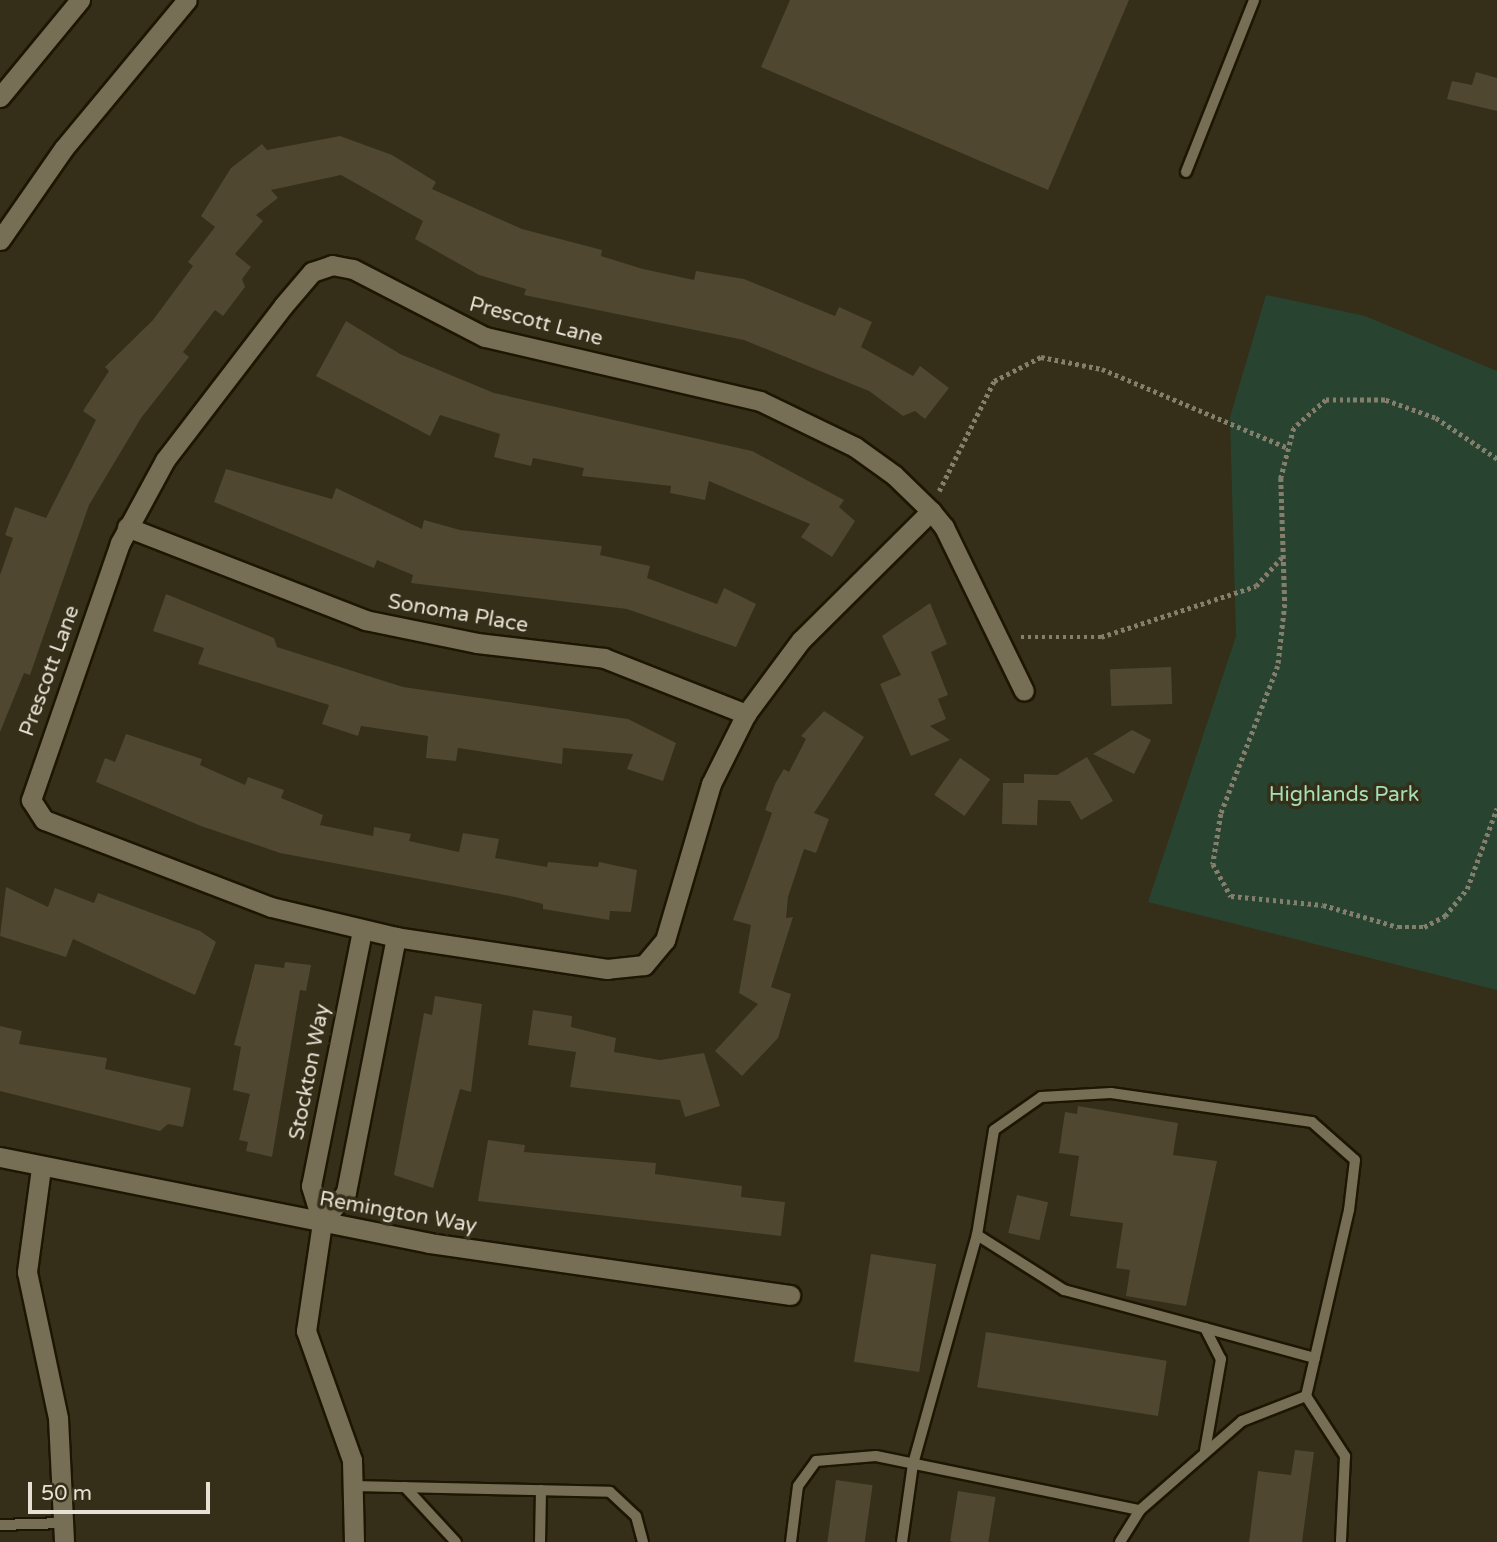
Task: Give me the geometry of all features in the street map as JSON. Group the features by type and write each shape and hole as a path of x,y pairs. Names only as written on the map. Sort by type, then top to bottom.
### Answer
{"street":[{"path":"0,97 80,0"},
{"path":"0,240 96,108 187,0"},
{"name":"Prescott Lane","path":"931,512 801,640 746,714 711,784 665,940 644,965 607,969 362,930 246,899 44,820 34,809 31,791 127,527 207,402 312,272 332,265 353,269 485,337 760,401 855,447 931,512 1004,641 1024,691"},
{"name":"Sonoma Place","path":"127,527 365,620 477,643 604,658 746,714"},
{"name":"Stockton Way","path":"354,1542 352,1460 306,1331 322,1222 311,1186 362,930"},
{"path":"322,1222 346,1192 396,937"},
{"name":"Remington Way","path":"0,1157 41,1168 322,1222 600,1272 790,1295"},
{"path":"41,1168 27,1272 58,1418 64,1532"}],"lane":[{"path":"1186,172 1254,0"},
{"path":"902,1542 913,1464 976,1235 993,1130 1041,1097 1111,1093 1312,1122 1355,1160 1306,1396 1345,1456 1341,1542"},
{"path":"976,1235 1064,1290 1315,1359"},
{"path":"1205,1328 1221,1359 1205,1451"},
{"path":"1120,1542 1140,1510 1242,1421 1306,1396"},
{"path":"791,1542 798,1486 816,1461 876,1456 1140,1510"},
{"path":"353,1486 610,1492 636,1516 643,1542"},
{"path":"405,1487 456,1542"},
{"path":"540,1542 541,1490"},
{"path":"0,1525 64,1532"}],"path":[{"path":"931,512 994,381 1041,357 1102,369 1286,447"},
{"path":"1497,460 1434,418 1385,400 1347,396 1310,411 1286,447 1282,557 1285,604 1278,666 1221,814 1213,864 1220,885 1246,900 1324,905 1398,927 1424,927 1445,916 1467,889 1497,808"},
{"path":"1004,641 1038,633 1101,637 1256,586 1282,557"}],"green space":[{"name":"Highlands Park","path":"1266,295 1365,316 1497,371 1497,990 1148,902 1236,636 1230,417"}],"building":[{"path":"790,0 1129,0 1048,190 761,67"},
{"path":"1476,72 1497,78 1497,111 1447,99 1452,81 1472,85"},
{"path":"340,136 392,155 436,182 432,189 522,229 602,250 601,256 643,269 694,280 696,271 744,279 835,316 839,307 872,322 861,347 913,376 920,366 949,388 925,419 915,411 903,416 869,391 744,340 524,295 526,289 479,275 415,239 423,221 341,175 271,190 278,198 256,215 263,221 235,254 251,267 242,279 245,287 223,316 215,310 183,352 189,357 141,418 89,505 30,675 24,673 0,732 0,575 13,538 5,535 15,507 46,518 96,420 83,411 109,371 105,367 153,320 193,266 188,262 215,227 201,216 231,168 262,144 267,150"},
{"path":"346,321 400,354 494,393 752,451 844,500 839,507 855,521 832,557 801,537 810,524 709,481 705,500 670,493 671,486 582,476 584,468 533,458 531,466 494,457 500,434 440,415 430,436 316,376"},
{"path":"226,469 332,499 336,488 422,529 424,520 460,530 602,546 600,555 650,566 647,578 717,604 724,588 756,604 736,647 627,609 411,583 413,575 377,560 374,568 214,502"},
{"path":"166,594 274,638 277,647 403,687 628,719 676,743 663,781 627,769 633,754 563,748 562,764 458,748 456,761 426,758 428,736 361,726 358,736 322,724 329,705 198,664 204,648 153,631"},
{"path":"930,603 947,644 931,652 948,695 938,699 946,719 930,726 950,740 911,756 880,684 901,675 882,636"},
{"path":"1171,667 1172,704 1111,706 1110,669"},
{"path":"824,711 864,737 814,813 829,819 816,853 804,849 788,897 786,918 793,917 771,987 791,994 778,1038 742,1076 715,1051 758,1004 739,993 751,925 733,920 772,813 765,810 775,784 784,769 789,772 806,739 801,736"},
{"path":"1132,730 1151,740 1134,774 1093,754"},
{"path":"126,734 202,759 200,765 245,785 248,777 284,790 281,798 323,815 320,825 373,836 374,827 411,834 409,841 459,852 463,833 499,839 495,858 547,867 548,862 598,867 599,862 637,870 631,912 610,911 609,920 543,909 543,904 515,897 280,853 201,826 96,782 105,758 115,762"},
{"path":"1087,757 1113,801 1081,820 1070,801 1038,800 1037,825 1002,824 1003,783 1024,783 1024,774 1057,775"},
{"path":"960,758 990,779 964,816 934,795"},
{"path":"6,887 48,907 55,888 94,903 98,893 200,931 216,942 195,995 73,939 66,957 0,936"},
{"path":"285,962 311,965 306,991 300,990 272,1157 246,1151 248,1142 239,1140 250,1094 233,1090 241,1047 234,1045 255,964 284,968"},
{"path":"435,996 482,1004 471,1092 460,1089 433,1188 394,1175 424,1013 432,1015"},
{"path":"533,1010 572,1016 571,1027 616,1038 614,1052 660,1060 704,1053 720,1106 685,1117 680,1100 570,1087 576,1052 528,1045"},
{"path":"0,1026 22,1031 19,1044 107,1058 105,1069 191,1088 183,1127 168,1124 160,1131 0,1091"},
{"path":"1078,1106 1178,1123 1173,1155 1217,1161 1186,1306 1126,1296 1130,1270 1116,1268 1123,1223 1070,1216 1079,1156 1059,1153 1065,1112 1077,1114"},
{"path":"488,1140 525,1145 524,1152 656,1163 655,1174 742,1186 741,1197 785,1202 781,1236 478,1201"},
{"path":"1017,1195 1048,1202 1039,1240 1008,1233"},
{"path":"871,1254 936,1264 919,1372 854,1362"},
{"path":"986,1332 1167,1361 1158,1416 977,1387"},
{"path":"1295,1450 1314,1452 1302,1542 1249,1542 1258,1471 1291,1475"},
{"path":"836,1480 873,1485 865,1542 827,1542"},
{"path":"958,1491 996,1497 988,1542 950,1541"}]}
